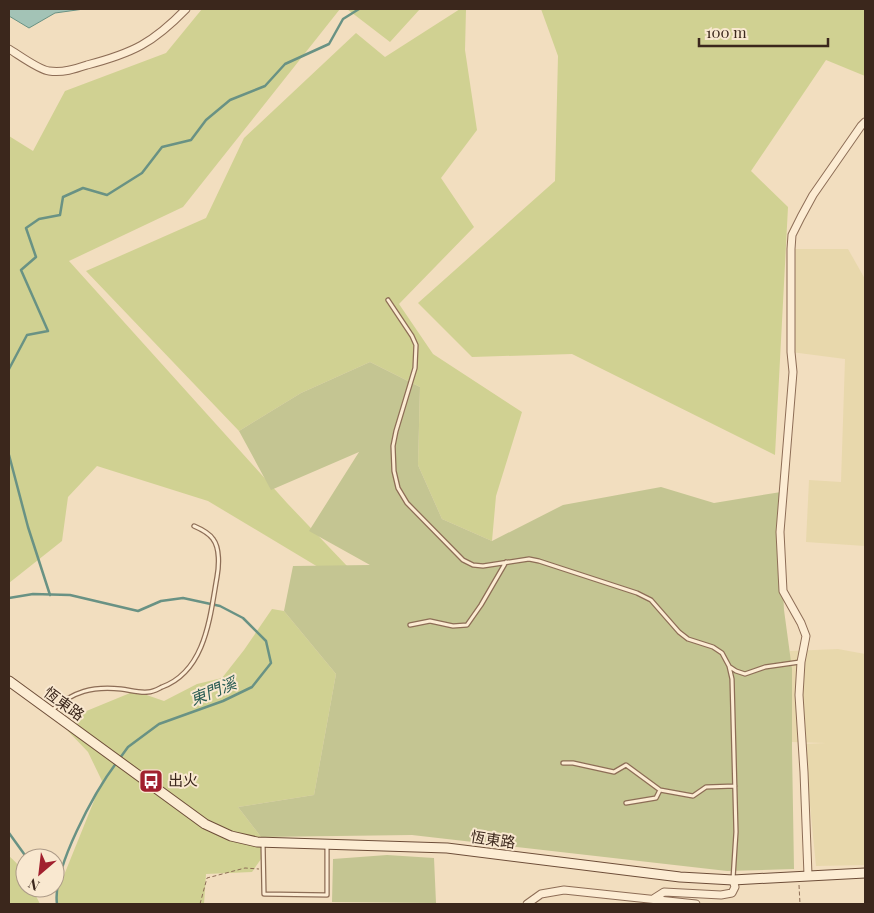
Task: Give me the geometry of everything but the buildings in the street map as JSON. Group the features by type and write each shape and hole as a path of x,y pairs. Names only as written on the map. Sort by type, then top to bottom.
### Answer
{"main road":[{"name":"恆東路","path":"9,682 205,824 231,836 263,843 446,848 670,876 733,880 865,872"}],"street":[{"path":"9,49 47,71 65,72 120,57 144,45 168,27 186,9"},
{"path":"808,875 799,696 806,636 784,591 780,532 793,372 791,352 792,235 813,195 865,122"},
{"path":"653,899 664,892 732,894 733,880"},
{"path":"527,904 540,894 564,890 696,904"}],"lane":[{"path":"388,300 416,345 415,368 396,431 394,446 394,471 398,488 407,503 463,560 472,565 482,566 528,559 539,560 637,593 651,600 683,635 713,647 722,653 729,666 732,679 736,832 733,880"},
{"path":"51,712 61,702 80,692 102,687 149,692 166,686 184,676 195,662 203,642 219,567 213,539 194,526"},
{"path":"410,625 430,621 453,626 467,625 506,562"},
{"path":"729,666 745,674 765,667 802,662"},
{"path":"563,763 573,763 614,772 626,765 660,790 694,796 706,786 735,786"},
{"path":"626,803 656,798 660,790"},
{"path":"263,843 264,894 327,895 327,844"}],"path":[{"path":"200,904 207,878 244,868 264,869"},
{"path":"798,875 800,904"}],"shaded area":[{"path":"9,9 84,9 55,13 29,28 9,16"},
{"path":"791,249 848,249 865,279 865,546 806,542 809,480 841,482 845,359 791,352"},
{"path":"838,649 865,654 865,865 816,866 804,744 826,743 792,742 790,651"}],"green space":[{"path":"202,9 340,9 183,207 69,261 287,503 388,609 208,501 97,466 68,497 62,541 9,583 9,136 33,151 65,91 166,53"},
{"path":"347,9 420,9 390,42"},
{"path":"460,9 466,9 465,50 477,130 441,178 474,227 399,304 433,354 522,412 496,496 492,541 442,519 418,465 420,387 370,362 301,393 239,431 86,271 206,218 244,138 356,33 385,57"},
{"path":"541,9 865,9 865,76 826,60 751,171 788,207 775,455 572,354 472,357 418,303 555,181 558,56"},
{"path":"370,362 420,387 418,465 442,519 492,541 563,505 661,487 714,503 781,492 781,553 784,610 792,669 794,869 727,871 412,835 261,837 238,807 314,795 336,674 284,611 293,566 370,565 309,531 359,452 271,490 239,431 301,393"},
{"path":"272,609 284,611 336,674 314,795 238,807 261,837 261,859 252,872 206,874 204,904 57,904 56,898 65,898 65,873 102,781 88,752 68,731 84,712 135,691 164,701 197,684 222,678"},
{"path":"387,855 434,858 436,903 332,902 333,859"},
{"path":"9,856 15,862 15,898 37,898 40,904 9,904"}],"waterway":[{"path":"9,369 27,335 48,331 21,270 36,257 26,228 39,219 60,215 63,197 83,188 107,195 142,173 162,147 191,140 206,120 230,100 265,86 285,64 329,44 343,19 359,9"},
{"path":"9,455 28,527 50,595"},
{"name":"東門溪","path":"9,598 33,594 70,595 138,611 161,601 183,598 220,606 243,618 266,641 271,663 252,687 223,701 159,724 128,747 120,758"},
{"name":"東門溪","path":"57,904 57,889 68,851 87,810 117,762"},
{"path":"9,833 20,848"}],"place":[{"name":"出火","path":"151,781"}]}
